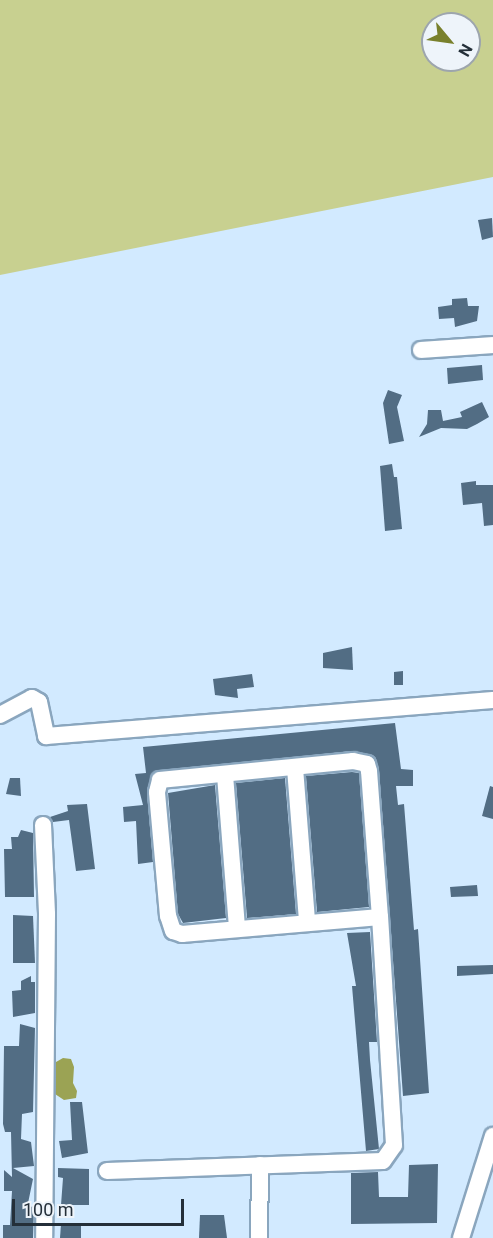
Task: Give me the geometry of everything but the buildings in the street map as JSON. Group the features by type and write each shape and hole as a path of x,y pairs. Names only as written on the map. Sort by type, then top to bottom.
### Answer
{"street":[{"path":"421,350 493,345"},
{"path":"0,715 32,698 39,702 46,736 493,700"},
{"path":"107,1171 370,1163 384,1161 390,1155 394,1145 380,917 368,764 353,761 225,776 160,780 157,792 170,924 182,934 380,917"},
{"path":"295,768 307,922"},
{"path":"225,776 237,929"},
{"path":"43,825 47,914 44,1238"},
{"path":"461,1238 493,1136"},
{"path":"259,1238 260,1165"}],"shaded area":[{"path":"0,0 493,0 493,177 0,275"},
{"path":"63,1058 71,1059 74,1067 73,1083 77,1091 76,1098 64,1100 55,1094 56,1062"}]}
